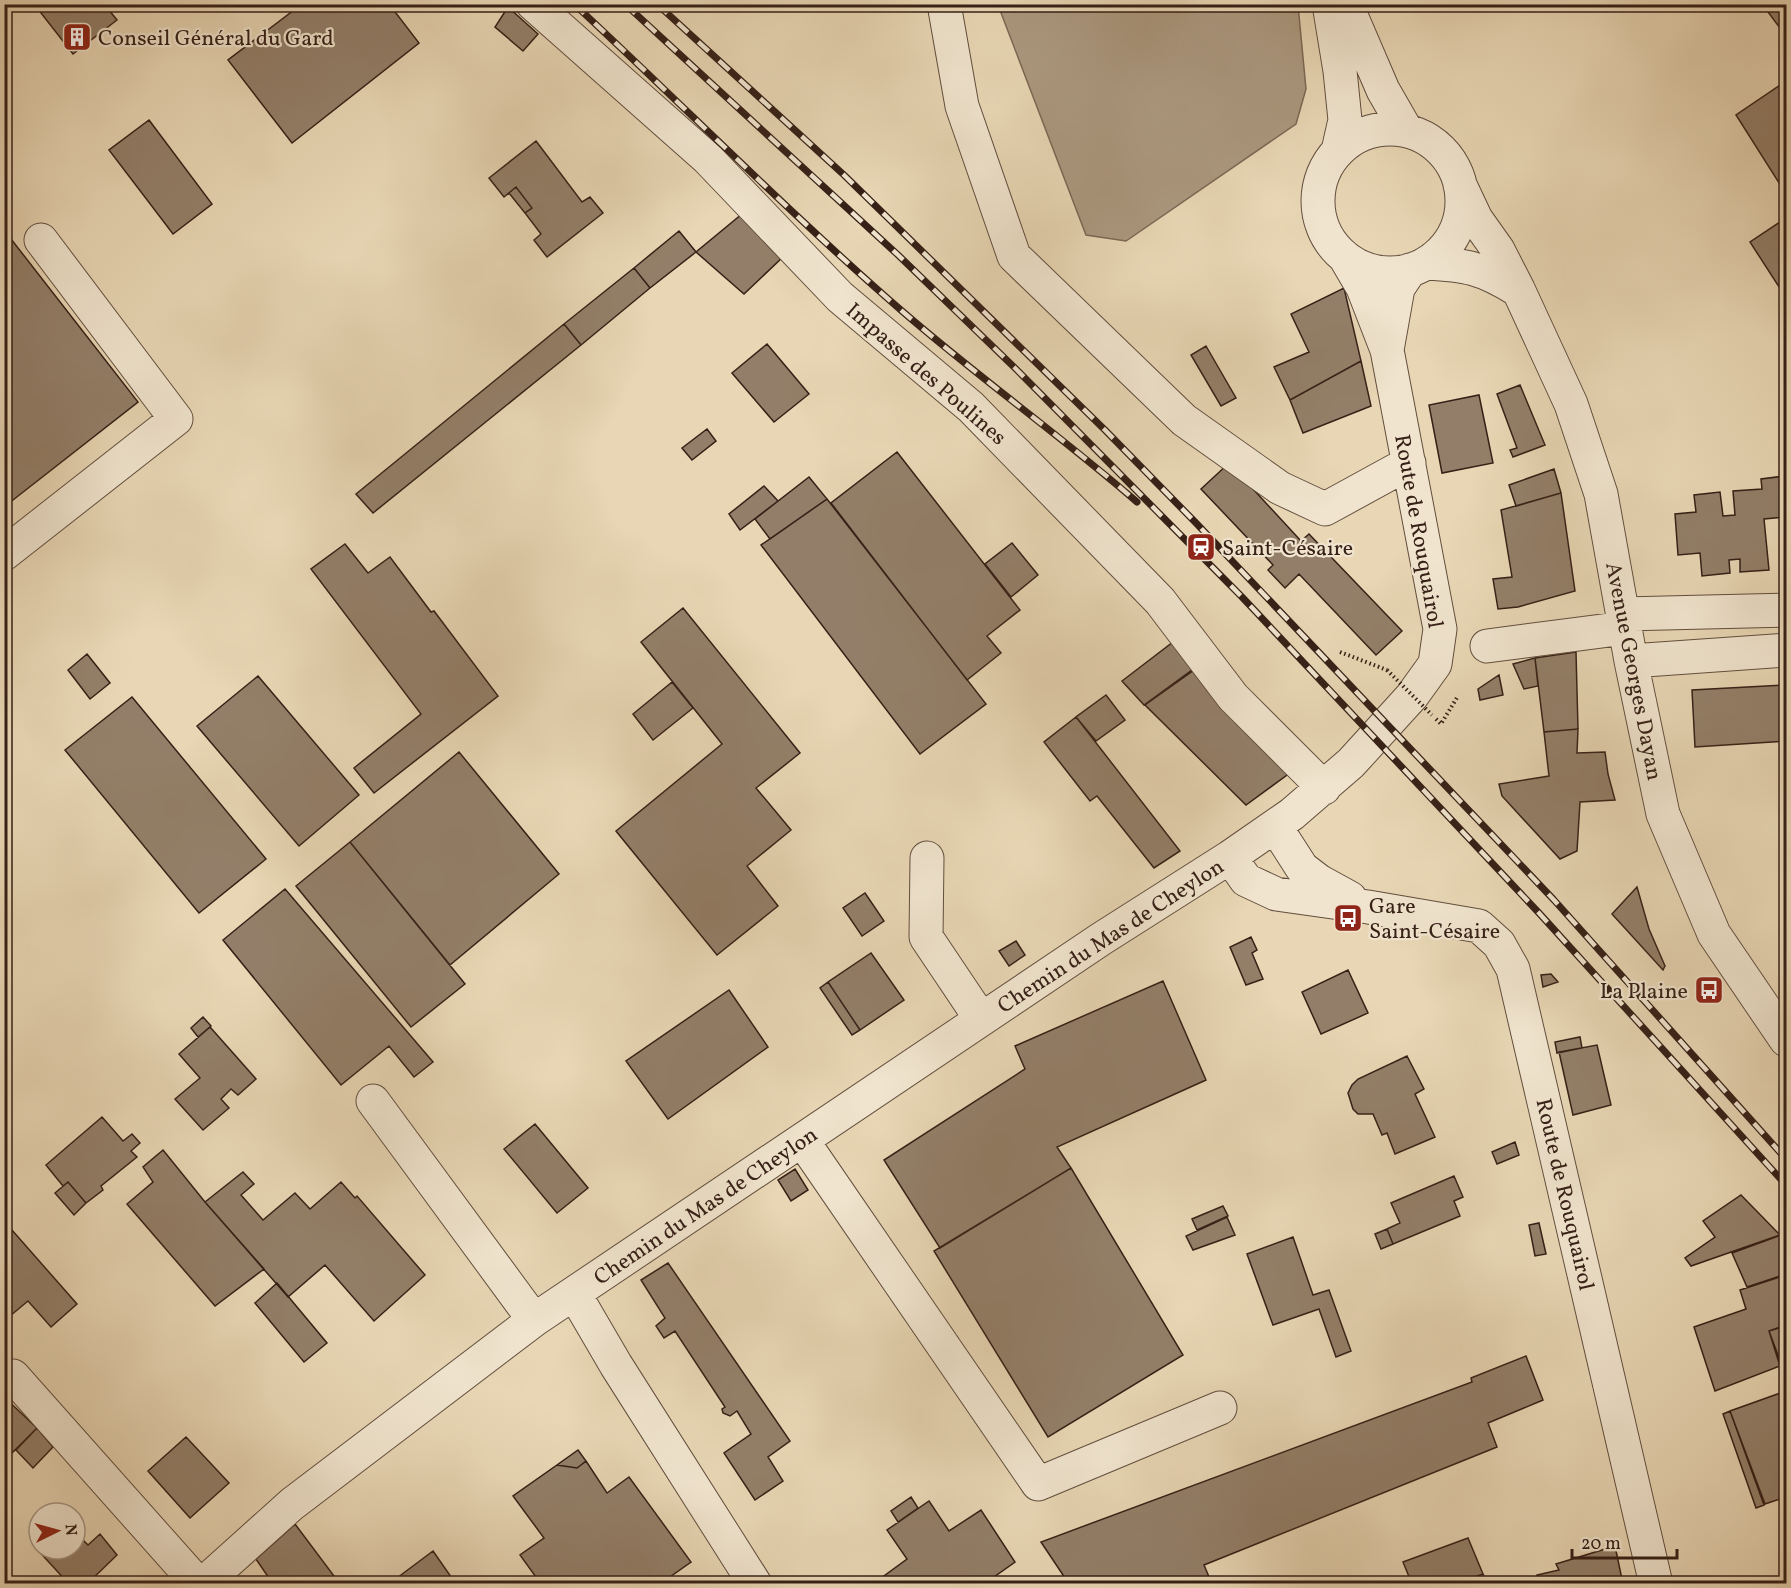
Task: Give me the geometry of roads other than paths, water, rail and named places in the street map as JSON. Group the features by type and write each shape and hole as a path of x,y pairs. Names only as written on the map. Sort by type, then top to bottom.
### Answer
{"street":[{"name":"Impasse des Poulines","path":"533,4 708,159 840,297 971,407 1160,601 1233,697 1324,788"},
{"path":"944,4 962,106 1014,256 1184,420 1280,488 1325,509 1409,463"},
{"path":"1329,4 1345,120 1338,151"},
{"path":"1346,4 1383,90 1406,130"},
{"path":"1419,267 1444,248 1454,234 1462,208 1460,185 1454,167 1440,148 1406,130 1376,130 1350,140 1330,160 1320,181 1318,204 1322,224 1331,242 1346,258 1356,265 1377,272 1393,273 1419,267 1461,265 1492,274 1516,289"},
{"name":"Avenue Georges Dayan","path":"1460,185 1476,219 1498,250 1570,404 1601,494 1631,661 1663,814 1714,934 1786,1040"},
{"path":"4,554 176,419 41,240"},
{"name":"Route de Rouquairol","path":"1346,258 1363,288 1387,350 1440,629 1435,664 1422,705 1284,820 1230,857 1246,880 1276,894 1479,926 1499,944 1513,969 1656,1584"},
{"name":"Route de Rouquairol","path":"1387,350 1398,288 1419,267"},
{"path":"1487,646 1624,621 1786,610"},
{"path":"1631,661 1786,650"},
{"name":"Route de Rouquairol","path":"1284,820 1302,867 1319,881 1368,907"},
{"name":"Chemin du Mas de Cheylon","path":"203,1584 292,1504 534,1320 1101,939 1230,857"},
{"path":"927,858 926,937 981,1019"},
{"path":"373,1101 534,1320"},
{"path":"802,1140 1038,1484 1220,1408"},
{"path":"574,1293 616,1365 754,1584"},
{"path":"13,1376 198,1584"}],"railway":[{"path":"574,4 860,274 960,359 1137,502"},
{"path":"625,4 897,254 1015,368 1242,597 1539,913 1786,1185"},
{"path":"657,4 844,175 1105,430 1197,524 1554,900 1786,1159"}],"place":[{"name":"Conseil Général du Gard","path":"77,37"},
{"name":"Saint-Césaire","path":"1201,547"},
{"name":"Gare Saint-Césaire","path":"1348,918"},
{"name":"La Plaine","path":"1709,990"}]}
